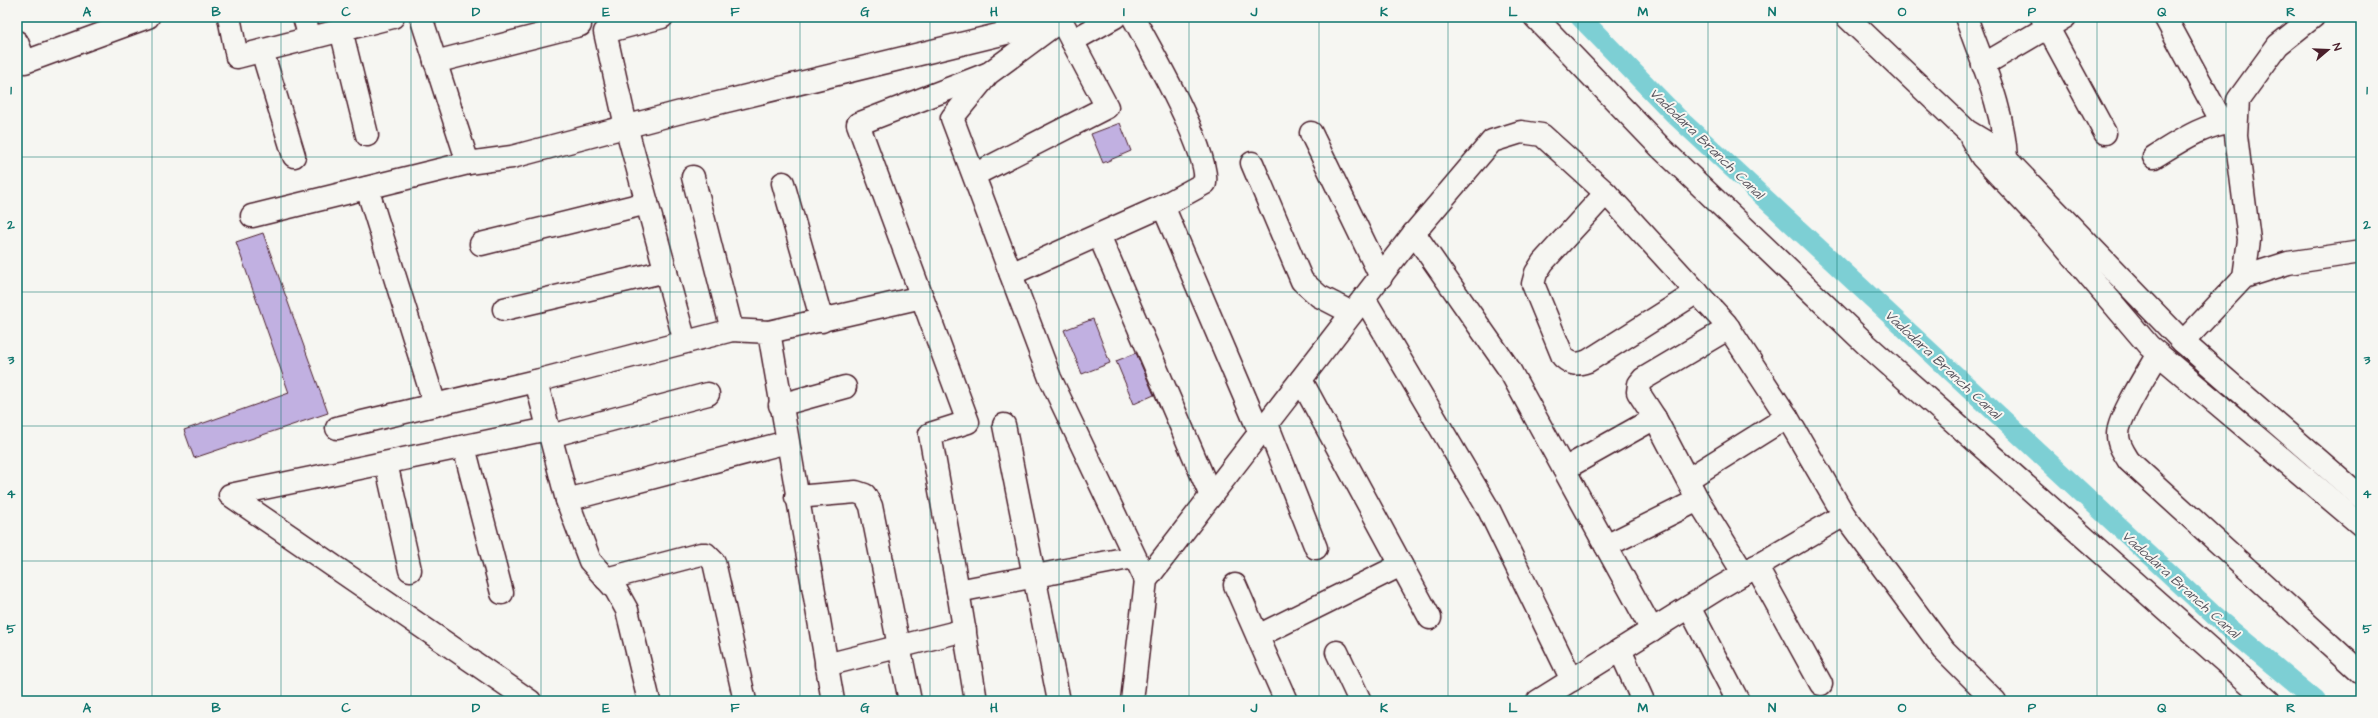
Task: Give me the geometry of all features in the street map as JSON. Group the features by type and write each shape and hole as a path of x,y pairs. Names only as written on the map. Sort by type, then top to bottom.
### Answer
{"street":[{"path":"17,42 25,62 148,17"},
{"path":"229,17 237,57 388,18"},
{"path":"304,17 310,38"},
{"path":"421,17 468,163"},
{"path":"662,17 605,32 626,126 685,342"},
{"path":"1072,41 1115,17"},
{"path":"1011,274 1163,206 1205,183 1206,176 1193,138 1168,80 1133,17"},
{"path":"1536,17 1661,148 1867,345 2269,701"},
{"path":"1847,17 1967,131 1992,146 2006,159 2183,342 2361,497"},
{"path":"1966,17 2002,123 2006,159"},
{"path":"2165,17 2230,122 2236,135 2249,240 2244,277"},
{"path":"2230,122 2238,100 2278,45 2313,17"},
{"path":"252,216 468,163 512,157 626,126 1061,18"},
{"path":"974,175 1107,107 1061,18"},
{"path":"1061,18 988,74 952,118 1050,378 1146,580"},
{"path":"1983,65 2051,20 2105,133"},
{"path":"436,62 580,25"},
{"path":"341,30 367,135"},
{"path":"262,51 294,156"},
{"path":"976,701 965,630 930,434 968,422 858,124 988,74"},
{"path":"2154,157 2192,134 2230,122"},
{"path":"1967,131 1982,157 2052,232 2137,333 2158,354 2361,525"},
{"path":"1132,701 1146,580 1414,233 1492,141 1521,132 1542,135 1606,193 1729,328 1787,417 1844,515 1944,650 1995,701"},
{"path":"1311,133 1380,277"},
{"path":"1252,163 1302,281 1319,296 1358,306 1489,510 1568,689"},
{"path":"693,176 732,330"},
{"path":"783,182 822,321"},
{"path":"368,188 435,405"},
{"path":"1606,193 1543,262 1535,278 1534,284 1536,294 1564,357 1571,363 1579,365 1588,361 1697,292"},
{"path":"481,244 647,203"},
{"path":"1163,206 1316,548"},
{"path":"1414,233 1509,368 1652,630"},
{"path":"1099,235 1211,496"},
{"path":"2183,342 2244,277 2288,263 2361,252"},
{"path":"504,308 666,271"},
{"path":"337,428 536,381 732,330 769,332 922,297"},
{"path":"1729,328 1643,379 1639,384 1638,392 1655,418 1698,500 1750,570 1821,684"},
{"path":"769,332 780,405 833,701"},
{"path":"2158,354 2121,421 2118,434 2122,452 2129,461 2361,673"},
{"path":"1301,380 1430,618"},
{"path":"536,381 567,500 590,561 616,590 627,610 649,701"},
{"path":"780,405 845,387"},
{"path":"530,701 230,495 464,447 549,433 708,394"},
{"path":"1688,479 1787,417"},
{"path":"1564,469 1655,418"},
{"path":"1004,425 1059,701"},
{"path":"567,500 787,442"},
{"path":"464,447 502,593"},
{"path":"386,463 410,570"},
{"path":"796,496 856,492 865,495 871,506 910,701"},
{"path":"1606,546 1698,500"},
{"path":"1538,701 1568,689 1620,650 1688,607 1844,515"},
{"path":"606,579 701,554 711,558 714,562 745,701"},
{"path":"958,591 1134,557"},
{"path":"1258,636 1402,565"},
{"path":"1235,585 1286,701"},
{"path":"1688,607 1738,701"},
{"path":"826,665 965,630"},
{"path":"1620,650 1642,701"},
{"path":"1337,652 1360,701"}],"building":[{"path":"1120,123 1131,151 1103,163 1091,134"},
{"path":"263,233 328,413 194,458 184,430 289,393 236,242"},
{"path":"1093,319 1110,363 1082,374 1064,330"},
{"path":"1136,353 1154,395 1134,404 1116,361"}],"waterway":[{"name":"Vadodara Branch Canal","path":"1580,17 1677,117 2219,620 2316,701"}]}
